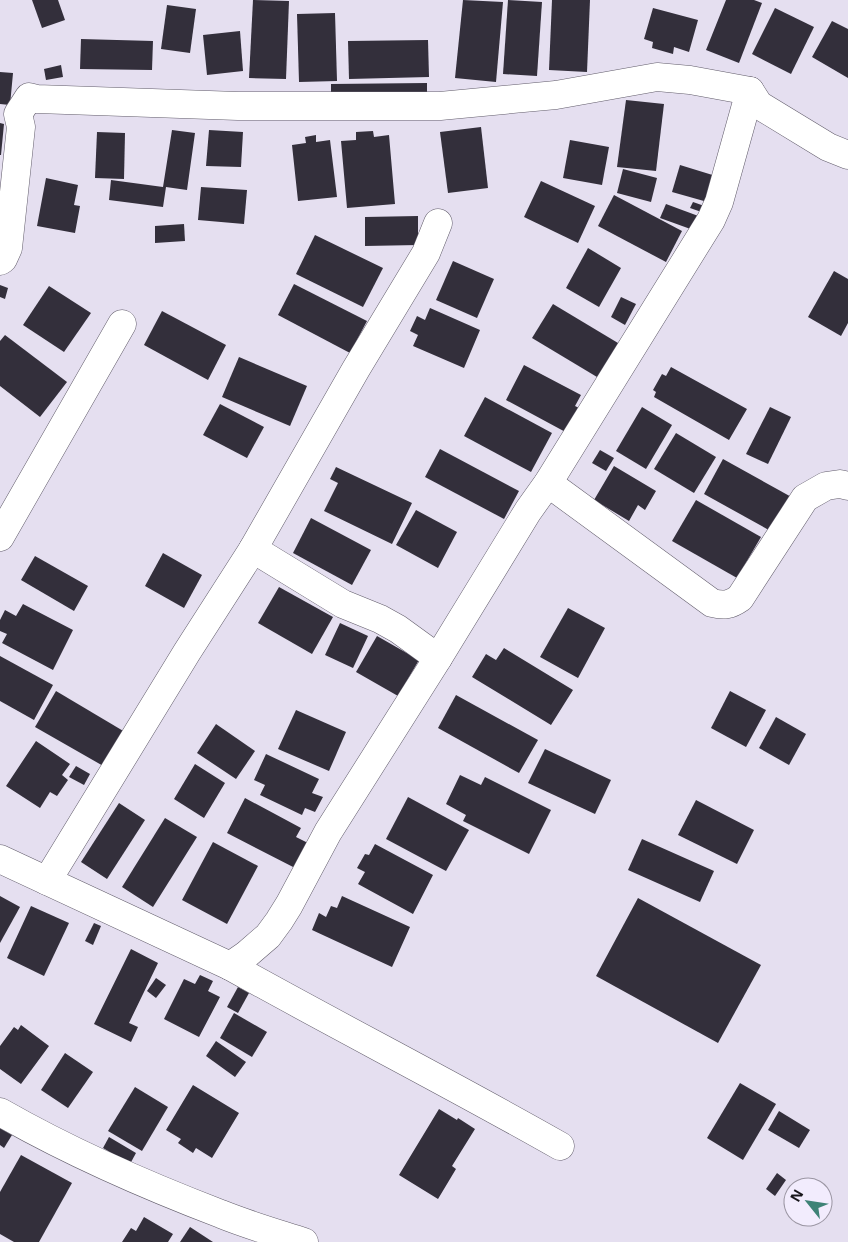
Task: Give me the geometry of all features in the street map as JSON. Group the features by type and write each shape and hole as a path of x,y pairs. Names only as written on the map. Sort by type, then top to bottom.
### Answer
{"street":[{"path":"0,261 3,259 8,248 22,126 18,114 29,97 37,99 238,106 440,106 556,95 658,77 690,80 750,91 759,105 828,147 848,155"},
{"path":"230,966 268,936 289,905 328,832 711,220 719,202 750,91"},
{"path":"47,881 187,652 253,549 356,369 426,253 438,223"},
{"path":"0,537 122,324"},
{"path":"548,483 712,604 722,606 732,604 740,598 805,498 826,486 840,484 848,486"},
{"path":"253,549 343,604 380,619 398,629 438,658"},
{"path":"0,860 230,966 329,1022 486,1104 560,1146"},
{"path":"0,1112 40,1135 92,1160 222,1214 304,1242"}],"building":[{"path":"32,0 58,0 65,20 42,28"},
{"path":"253,0 289,1 286,79 249,78"},
{"path":"463,0 503,2 496,82 455,78"},
{"path":"508,0 542,2 537,76 503,74"},
{"path":"552,0 590,0 587,72 549,70"},
{"path":"726,0 754,0 762,3 739,63 706,50"},
{"path":"167,5 196,9 190,53 161,49"},
{"path":"653,8 698,20 689,52 674,47 673,54 652,48 653,42 644,39"},
{"path":"775,8 814,27 791,74 752,54"},
{"path":"335,13 337,81 299,82 297,14"},
{"path":"832,21 848,29 848,78 812,57"},
{"path":"240,31 243,71 207,75 203,35"},
{"path":"81,39 153,41 152,70 80,69"},
{"path":"428,40 429,77 349,79 348,41"},
{"path":"61,65 63,77 46,80 44,69"},
{"path":"0,72 13,73 10,105 0,104"},
{"path":"427,83 427,94 331,95 331,84"},
{"path":"626,100 664,104 656,171 617,167"},
{"path":"0,123 4,124 1,155 0,155"},
{"path":"481,127 488,188 448,193 440,132"},
{"path":"172,130 195,133 187,190 166,187 163,207 109,200 111,180 163,187"},
{"path":"209,130 243,132 241,167 206,166"},
{"path":"373,131 374,137 389,135 395,204 347,208 341,141 356,140 356,132"},
{"path":"97,132 125,133 124,179 95,178"},
{"path":"316,135 316,142 330,140 337,197 298,201 292,145 306,143 305,137"},
{"path":"570,140 609,147 602,185 563,178"},
{"path":"680,165 719,177 711,203 672,192"},
{"path":"623,169 657,178 651,202 617,193"},
{"path":"46,178 78,185 74,205 80,206 75,233 37,226"},
{"path":"541,181 595,206 578,243 524,217"},
{"path":"201,187 247,190 244,224 198,220"},
{"path":"614,195 682,231 666,262 598,226"},
{"path":"693,202 713,209 710,215 690,208"},
{"path":"666,204 701,217 696,231 660,218"},
{"path":"418,216 418,245 365,246 365,217"},
{"path":"184,224 185,241 155,243 155,226"},
{"path":"315,235 383,268 363,307 296,274"},
{"path":"588,248 621,268 599,307 566,288"},
{"path":"453,261 494,279 477,318 436,300"},
{"path":"834,271 848,279 848,323 841,336 808,317"},
{"path":"294,284 367,321 350,353 278,315"},
{"path":"0,285 8,288 5,299 0,297"},
{"path":"49,286 91,313 64,352 23,325"},
{"path":"621,297 636,304 625,325 611,317"},
{"path":"553,304 623,346 602,380 532,338"},
{"path":"430,308 480,330 464,368 413,346 418,335 410,331 417,316 425,320"},
{"path":"162,311 226,345 208,380 144,345"},
{"path":"5,335 67,382 40,417 0,386 0,341"},
{"path":"239,357 307,386 290,426 222,397"},
{"path":"524,365 581,395 575,406 579,408 571,435 506,400"},
{"path":"671,367 747,409 729,440 654,397 656,392 653,390 662,374 666,376"},
{"path":"485,397 552,433 531,472 464,436"},
{"path":"220,404 264,427 247,458 203,435"},
{"path":"642,407 672,425 646,469 616,451"},
{"path":"770,407 791,417 768,464 746,454"},
{"path":"676,433 716,457 694,493 654,469"},
{"path":"440,449 519,491 504,519 425,477"},
{"path":"600,450 614,458 606,471 592,463"},
{"path":"723,459 795,499 776,534 704,494"},
{"path":"614,466 656,491 645,510 638,505 629,521 594,500"},
{"path":"336,467 412,503 392,544 324,511 338,483 330,479"},
{"path":"696,500 761,537 737,578 672,541"},
{"path":"416,510 457,532 438,568 396,545"},
{"path":"311,518 371,550 352,585 293,553"},
{"path":"163,553 202,575 184,608 145,586"},
{"path":"35,556 88,586 74,611 21,580"},
{"path":"279,587 333,617 312,654 258,623"},
{"path":"23,604 73,630 53,670 2,643 7,634 0,631 0,620 5,610 16,616"},
{"path":"568,608 605,628 578,678 540,657"},
{"path":"340,623 368,636 353,668 325,655"},
{"path":"377,636 419,660 398,696 356,672"},
{"path":"504,648 573,690 551,725 472,677 486,654 496,660"},
{"path":"0,656 53,685 34,720 0,701"},
{"path":"56,691 125,732 105,767 35,727"},
{"path":"730,691 766,710 746,747 711,728"},
{"path":"456,695 538,740 519,773 438,728"},
{"path":"296,710 346,732 329,771 278,749"},
{"path":"776,717 806,734 789,765 759,748"},
{"path":"216,724 255,751 236,779 197,753"},
{"path":"36,741 70,764 62,775 68,780 57,796 50,792 40,808 6,786"},
{"path":"545,749 611,780 595,814 528,783"},
{"path":"266,754 319,779 312,793 323,797 315,812 305,808 302,815 260,795 265,785 254,780"},
{"path":"195,764 225,783 204,818 174,799"},
{"path":"76,766 90,774 84,785 69,777"},
{"path":"460,775 481,785 485,777 551,810 529,854 463,821 466,815 446,804"},
{"path":"408,797 469,830 446,871 386,839"},
{"path":"245,798 301,828 296,837 310,844 297,869 227,833"},
{"path":"696,800 754,830 737,864 678,835"},
{"path":"119,803 145,820 107,879 81,862"},
{"path":"165,818 197,837 153,907 122,887"},
{"path":"642,839 714,871 700,902 628,870"},
{"path":"213,842 258,866 227,924 182,900"},
{"path":"375,844 433,875 413,914 358,884 365,872 357,868 365,854 369,855"},
{"path":"0,896 20,907 0,943"},
{"path":"342,896 410,927 392,967 312,930 319,913 326,917 331,906 337,908"},
{"path":"638,898 761,965 718,1043 596,976"},
{"path":"31,906 69,923 44,976 7,958"},
{"path":"94,923 101,926 93,945 85,941"},
{"path":"131,949 158,963 129,1023 138,1027 131,1042 94,1024"},
{"path":"200,975 213,981 208,991 220,997 199,1037 164,1019 184,979 195,984"},
{"path":"156,978 166,985 156,998 147,991"},
{"path":"238,987 249,993 238,1013 227,1007"},
{"path":"234,1013 267,1032 252,1057 220,1038"},
{"path":"21,1025 49,1046 21,1084 0,1069 0,1046 14,1027 18,1030"},
{"path":"216,1041 246,1062 235,1077 206,1056"},
{"path":"65,1053 93,1072 68,1108 41,1090"},
{"path":"740,1083 776,1104 743,1160 707,1138"},
{"path":"193,1085 239,1113 212,1158 196,1148 193,1153 178,1143 181,1139 166,1130"},
{"path":"135,1087 168,1107 142,1151 108,1131"},
{"path":"439,1109 475,1129 452,1166 456,1169 438,1199 399,1175"},
{"path":"779,1111 810,1130 799,1148 768,1130"},
{"path":"0,1128 12,1135 4,1148 0,1145"},
{"path":"109,1137 136,1153 130,1164 103,1148"},
{"path":"21,1155 72,1183 39,1242 14,1242 0,1234 0,1192"},
{"path":"777,1173 783,1178 783,1184 775,1196 766,1189"},
{"path":"144,1217 173,1234 168,1242 122,1242 131,1228 136,1231"},
{"path":"190,1227 213,1242 180,1242"}]}
